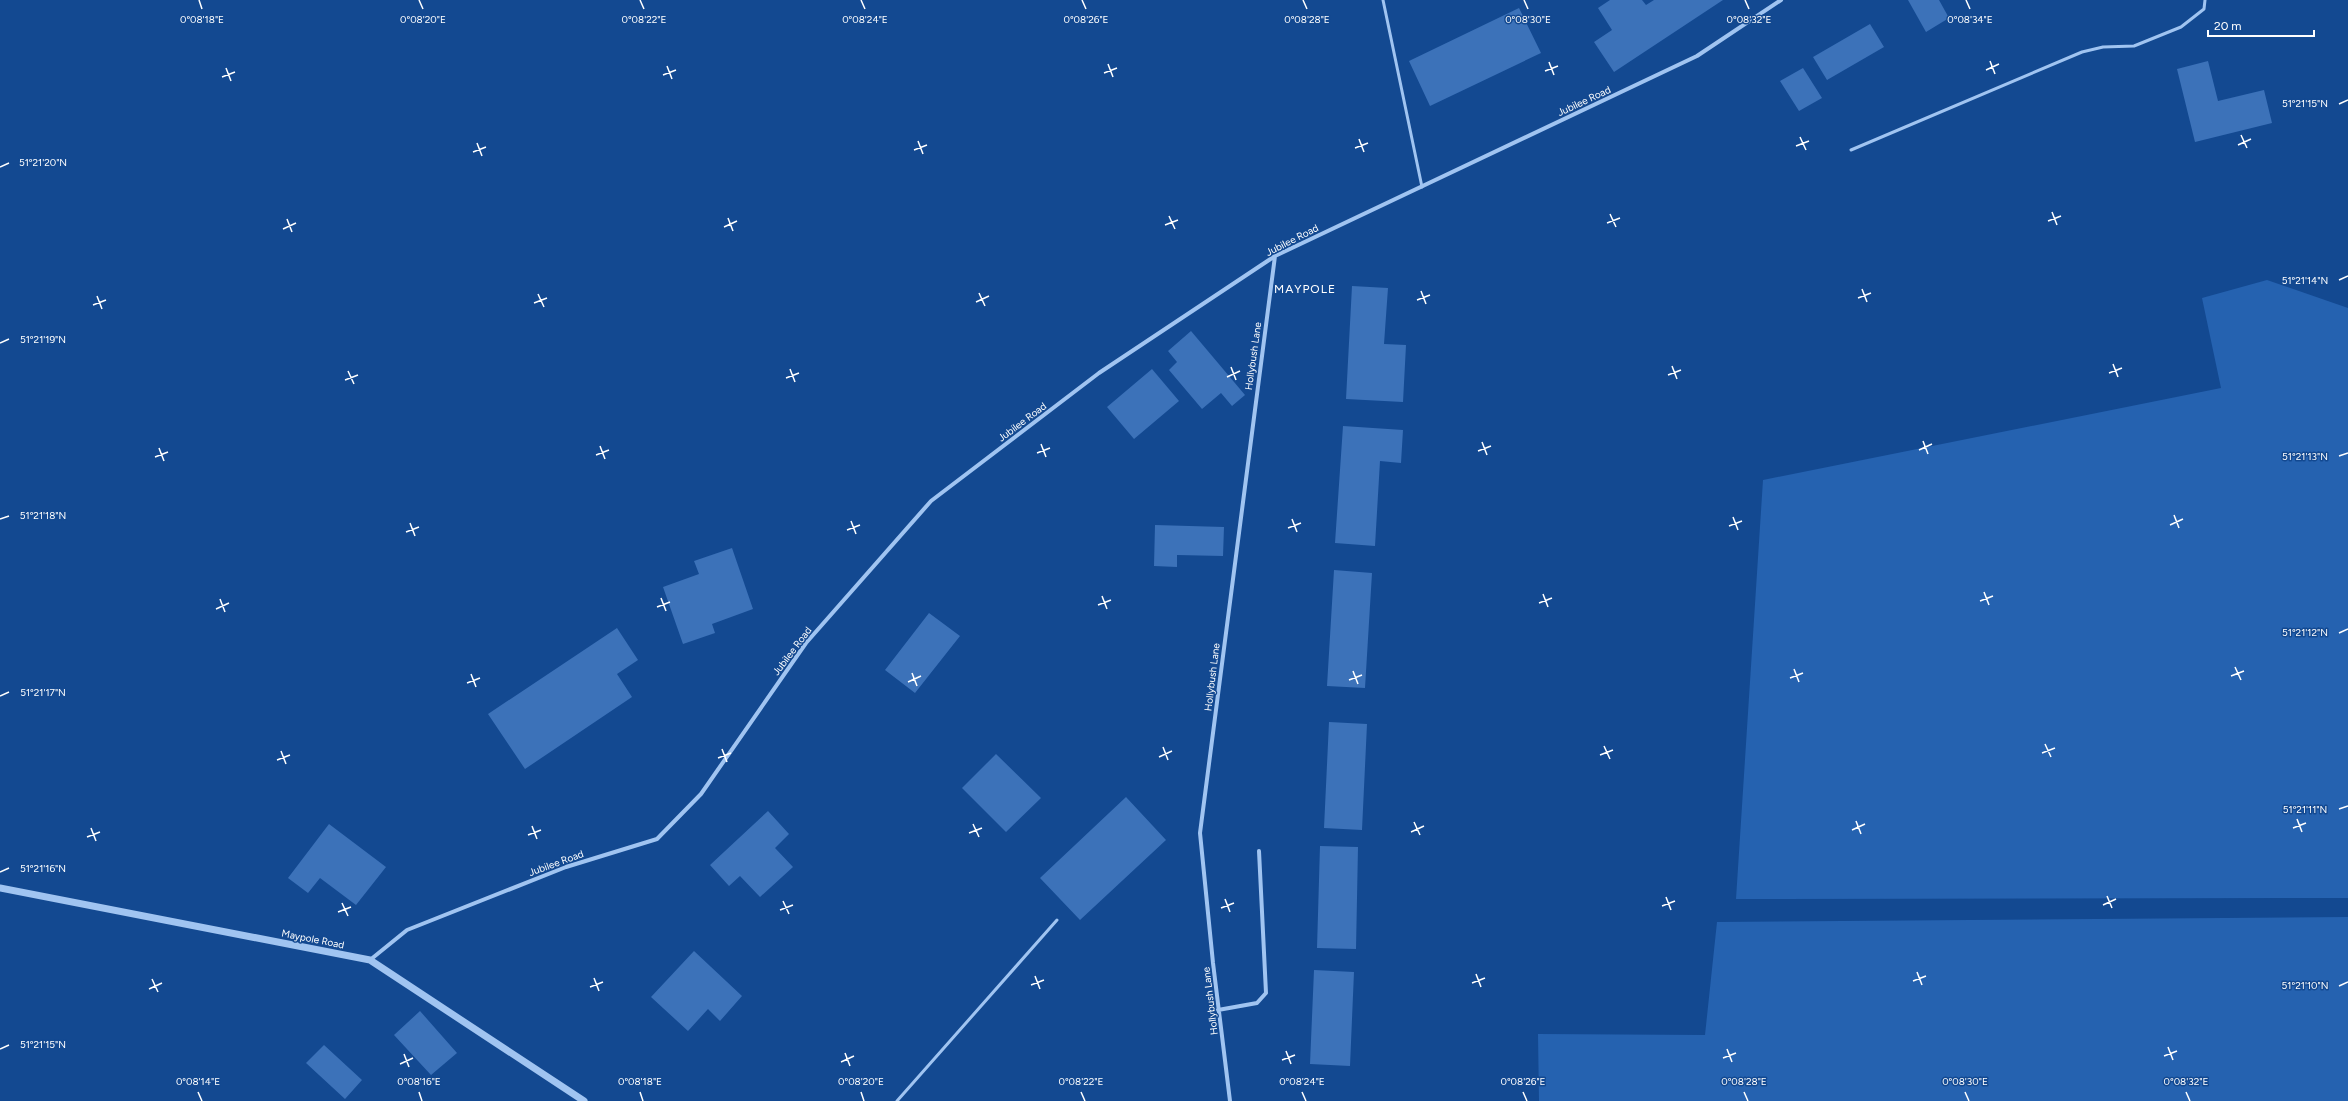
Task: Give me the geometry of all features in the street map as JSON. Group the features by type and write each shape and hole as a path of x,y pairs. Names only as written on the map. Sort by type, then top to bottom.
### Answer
{"street":[{"name":"Jubilee Road","path":"370,960 407,930 566,866 657,839 701,794 806,643 931,501 1099,373 1275,256 1697,56 1782,0"},
{"name":"Hollybush Lane","path":"1230,1101 1218,1010 1200,833 1275,256"},
{"path":"1218,1010 1257,1003 1266,993 1259,851"},
{"name":"Maypole Road","path":"0,888 370,960 584,1101"}],"lane":[{"path":"1383,0 1422,187"},
{"path":"1851,150 2082,52 2103,47 2134,46 2181,27 2204,9 2204,0"},
{"path":"897,1101 1057,920"}],"shaded area":[{"path":"2267,280 2348,308 2348,898 1736,899 1763,480 2221,388 2202,298"},
{"path":"2348,917 2348,1101 1539,1101 1538,1034 1705,1035 1717,922"}],"building":[{"path":"1610,0 1642,0 1646,5 1654,0 1723,0 1614,72 1594,42 1612,30 1598,8"},
{"path":"1908,0 1939,0 1949,18 1926,32"},
{"path":"1519,8 1541,53 1430,106 1409,61"},
{"path":"1870,24 1884,47 1827,80 1813,57"},
{"path":"2208,61 2218,101 2264,90 2272,123 2195,142 2177,69"},
{"path":"1803,68 1822,98 1799,111 1780,81"},
{"path":"1352,286 1388,288 1384,344 1406,345 1403,402 1346,399"},
{"path":"1191,331 1245,395 1232,406 1221,393 1202,409 1169,370 1177,362 1168,351"},
{"path":"1152,369 1179,401 1134,439 1107,407"},
{"path":"1343,426 1403,430 1401,463 1380,461 1375,546 1335,543"},
{"path":"1155,525 1224,527 1223,556 1177,555 1177,567 1154,566"},
{"path":"732,548 753,609 712,624 715,633 683,644 663,587 699,574 694,561"},
{"path":"1334,570 1372,573 1365,688 1327,686"},
{"path":"929,613 960,636 915,693 885,670"},
{"path":"617,628 638,660 617,674 632,697 525,769 488,714"},
{"path":"1329,722 1367,724 1362,830 1324,828"},
{"path":"996,754 1041,798 1006,832 962,788"},
{"path":"1126,797 1166,840 1080,920 1040,878"},
{"path":"768,811 789,834 775,848 793,867 760,897 740,876 729,886 710,865"},
{"path":"329,824 386,867 356,905 320,878 308,893 288,878"},
{"path":"1320,846 1358,847 1356,949 1317,948"},
{"path":"694,951 742,996 720,1021 708,1009 688,1031 651,997"},
{"path":"1314,970 1354,972 1350,1066 1310,1064"},
{"path":"420,1011 457,1053 431,1075 394,1035"},
{"path":"324,1045 362,1080 345,1099 306,1063"}],"district":[{"name":"MAYPOLE","path":"1305,289"}]}
